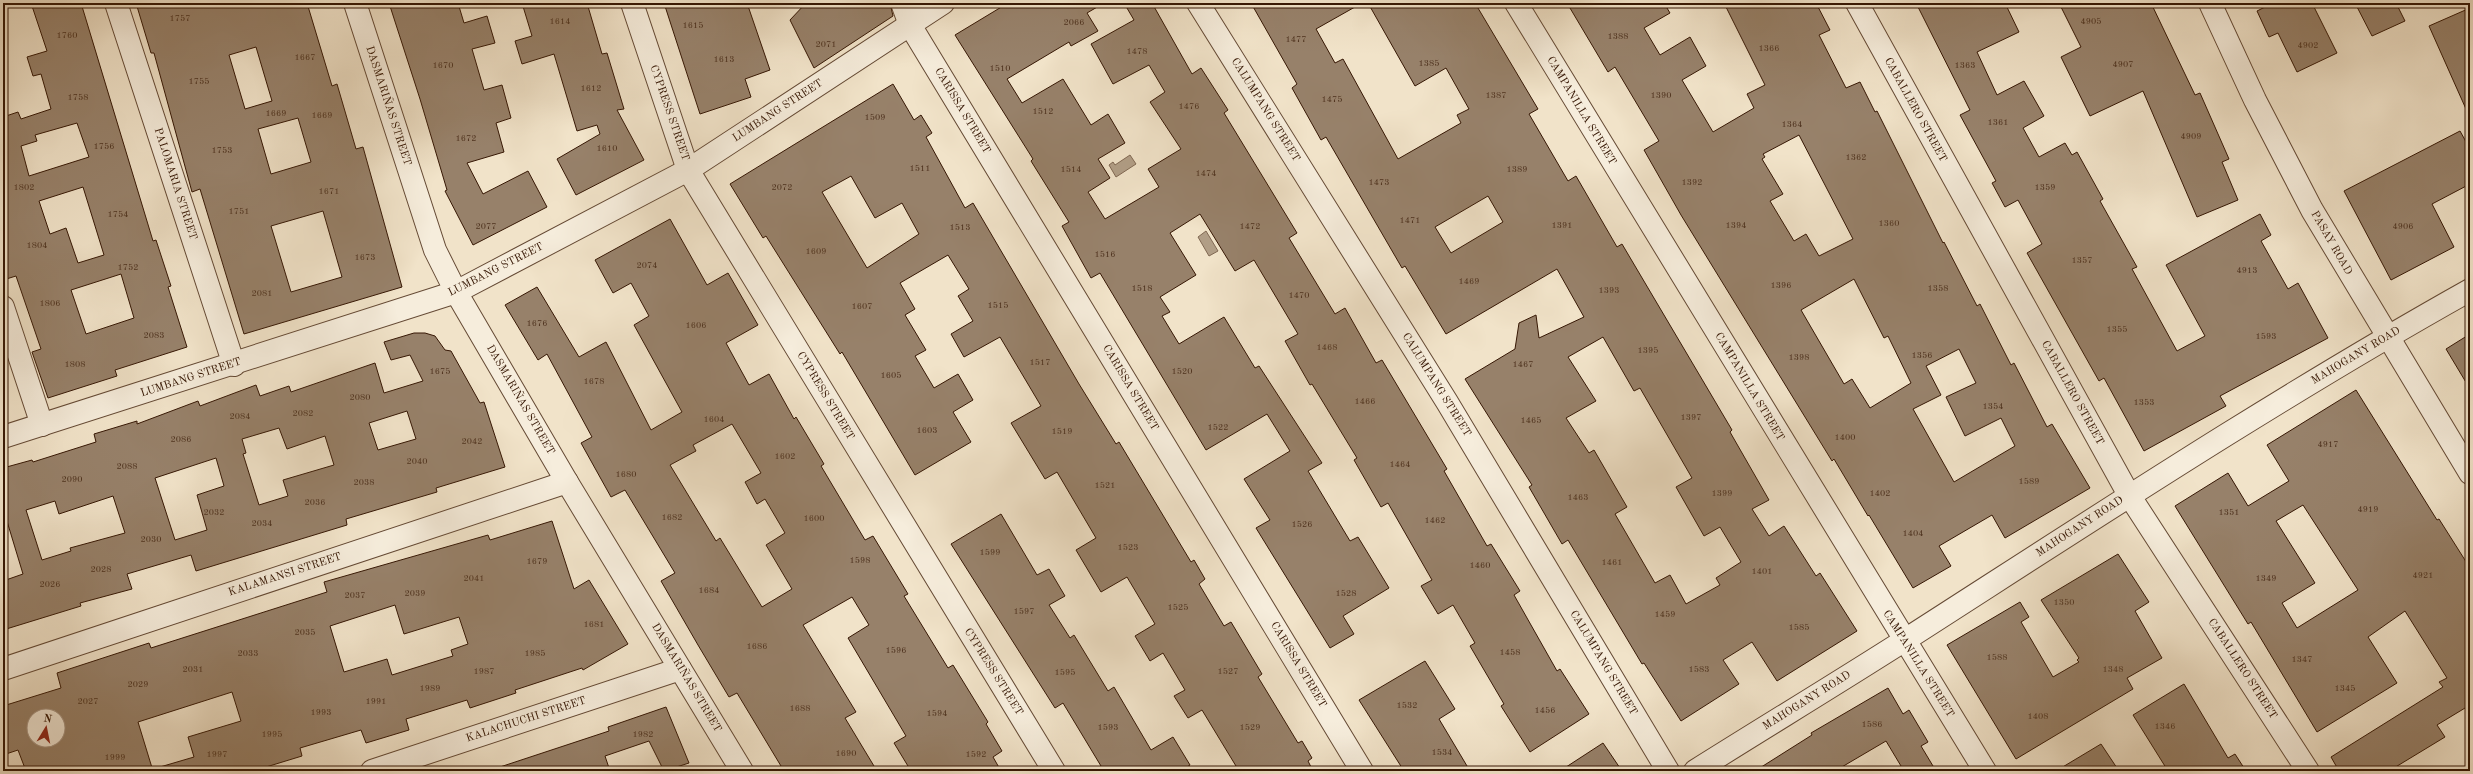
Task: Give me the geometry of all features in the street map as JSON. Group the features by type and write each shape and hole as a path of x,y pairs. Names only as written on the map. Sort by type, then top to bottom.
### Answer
{"street":[{"name":"PALOMARIA STREET","path":"116,3 234,365"},
{"name":"DASMARIÑAS STREET","path":"355,3 435,250 456,292 567,482 742,771"},
{"name":"CYPRESS STREET","path":"632,3 688,170 1054,771"},
{"name":"CARISSA STREET","path":"902,3 910,25 1362,771"},
{"name":"LUMBANG STREET","path":"3,438 234,365 456,292 688,170 943,3"},
{"name":"CALUMPANG STREET","path":"1198,3 1447,402 1668,771"},
{"name":"CAMPANILLA STREET","path":"1516,3 1904,641 1985,771"},
{"name":"CABALLERO STREET","path":"1857,3 2129,495 2308,771"},
{"name":"PASAY ROAD","path":"2210,3 2255,100 2312,210 2470,473"},
{"name":"MAHOGANY ROAD","path":"1695,771 1904,641 2129,495 2387,336 2470,290"},
{"path":"3,307 42,425"},
{"name":"KALAMANSI STREET","path":"3,669 567,482"},
{"name":"KALACHUCHI STREET","path":"372,771 680,669"}],"shaded area":[{"path":"1130,155 1136,164 1116,177 1109,165 1113,162 1115,165"},
{"path":"1206,231 1218,251 1209,256 1198,237"}],"building":[{"path":"31,3 81,3 153,241 156,240 171,286 168,287 187,347 115,370 117,376 48,398 32,352 41,349 16,276 3,280 3,117 18,112 21,119 51,109 41,74 33,76 27,57 47,51","holes":["77,123 89,157 29,176 21,146 37,141 35,135","83,187 104,255 78,263 66,228 50,234 39,201","121,274 134,318 86,334 71,290"]},
{"path":"136,3 307,3 332,86 337,84 356,149 363,147 402,287 244,334 200,189 192,192 154,53 151,53","holes":["256,47 272,101 245,109 229,55","298,118 311,162 271,174 258,129","323,211 342,277 291,292 271,226"]},
{"path":"389,3 458,3 464,23 487,16 495,43 472,49 484,90 502,85 511,118 496,123 504,152 467,163 483,194 528,171 547,207 473,245 445,191 447,190 420,99"},
{"path":"522,3 587,3 602,54 607,53 624,109 617,110 644,160 576,195 557,159 600,134 597,125 577,131 554,54 522,64 515,41 532,36"},
{"path":"664,3 747,3 770,70 745,79 751,97 700,114"},
{"path":"806,3 890,3 893,16 814,68 790,20"},
{"path":"1008,3 1104,3 1087,13 1098,31 1071,46 1069,42 1007,79 1022,103 1063,79 1091,125 1108,114 1125,143 1098,159 1110,178 1088,192 1105,219 1159,187 1148,169 1181,149 1150,102 1165,92 1149,65 1113,84 1091,44 1134,20 1124,3 1152,3 1192,74 1201,68 1228,110 1224,113 1297,233 1289,238 1335,314 1345,308 1376,363 1382,360 1447,469 1444,471 1487,546 1491,544 1520,591 1514,595 1557,671 1560,669 1589,714 1530,752 1501,706 1504,704 1470,646 1475,643 1453,605 1438,614 1421,586 1432,580 1388,503 1381,507 1354,460 1357,458 1312,384 1310,385 1285,341 1298,334 1254,260 1235,271 1200,214 1170,233 1196,275 1160,297 1170,312 1162,316 1179,344 1224,317 1255,368 1259,366 1322,463 1308,471 1350,541 1358,537 1389,588 1343,616 1354,634 1330,648 1256,528 1270,520 1244,479 1290,451 1267,414 1206,450 1100,273 1091,278 1062,226 1069,222 1031,161 1033,159 955,35"},
{"path":"1251,3 1362,3 1316,29 1335,63 1343,59 1398,159 1461,123 1457,115 1469,109 1446,68 1415,86 1368,3 1475,3 1538,109 1529,114 1568,181 1576,176 1617,247 1622,244 1732,430 1730,432 1769,500 1752,509 1769,536 1784,526 1816,576 1820,573 1857,631 1777,681 1752,642 1723,660 1739,684 1681,721 1644,663 1642,664 1568,540 1562,544 1529,487 1532,485 1465,379 1515,349 1519,323 1536,315 1539,338 1584,317 1557,269 1446,334 1405,266 1402,268 1326,137 1321,140 1292,88 1297,84","holes":["1488,196 1503,222 1451,253 1435,227","1603,337 1634,391 1640,388 1692,478 1676,487 1704,536 1720,527 1741,562 1716,578 1720,585 1686,604 1670,575 1655,583 1615,514 1627,507 1594,450 1589,453 1566,418 1596,401 1568,357"]},
{"path":"1567,3 1664,3 1670,13 1644,28 1660,55 1690,37 1706,66 1682,80 1713,132 1754,108 1747,94 1765,85 1724,3 1816,3 1830,30 1819,35 1846,88 1860,82 1875,112 1877,111 1943,243 1944,242 1977,306 1980,304 2011,365 2014,363 2047,427 2052,424 2090,488 2005,538 1992,515 1939,546 1951,566 1913,588 1834,459 1832,461 1681,215 1644,150 1659,141 1615,67 1608,72","holes":["1799,135 1853,239 1819,256 1806,234 1794,241 1770,201 1783,194 1762,159 1765,157 1763,154","1854,279 1884,338 1888,336 1911,383 1870,408 1852,379 1844,384 1801,310","1959,349 1976,383 1946,397 1965,436 2001,418 2015,446 1954,482 1913,409 1941,395 1926,366"]},
{"path":"1916,3 2005,3 2019,32 1977,52 1997,95 2024,81 2044,116 2023,128 2039,157 2065,143 2072,155 2077,152 2103,199 2100,201 2137,267 2132,269 2177,351 2205,336 2166,265 2260,214 2271,235 2261,241 2288,289 2298,283 2328,338 2220,396 2226,406 2144,451 2104,378 2099,381 2027,253 2042,244 2018,200 2005,207 1992,183 1996,181 1960,115 1970,110"},
{"path":"2059,3 2151,3 2195,95 2200,93 2229,159 2222,162 2238,200 2197,217 2143,91 2090,116 2061,57 2081,47"},
{"path":"2263,3 2312,3 2337,53 2297,72 2278,33 2269,37 2257,11 2265,7"},
{"path":"2355,3 2396,3 2405,21 2372,36"},
{"path":"2470,8 2470,118 2429,26"},
{"path":"893,84 914,120 921,115 932,133 926,137 965,208 973,203 1079,384 1116,444 1119,442 1191,562 1194,560 1205,579 1199,584 1224,626 1231,622 1262,674 1258,677 1298,743 1302,741 1312,758 1308,761 1313,771 1239,771 1202,710 1188,718 1174,696 1185,690 1163,653 1150,661 1135,636 1155,624 1127,577 1101,592 1076,550 1096,538 1057,472 1045,479 1011,423 1041,406 1000,337 964,357 951,334 973,321 958,296 969,289 948,255 900,283 915,309 905,315 926,350 915,356 934,388 958,374 973,400 953,412 971,442 915,475 842,352 840,354 766,236 763,238 730,184","holes":["851,176 875,218 902,203 919,234 867,268 822,192"]},
{"path":"2460,131 2470,149 2470,184 2432,204 2454,247 2391,280 2344,191"},
{"path":"670,219 707,285 728,273 758,325 726,343 749,385 769,374 794,419 796,417 824,464 821,466 865,540 873,536 908,594 904,596 948,668 953,665 988,722 986,724 1002,751 993,757 1001,771 911,771 894,743 906,736 848,638 869,625 852,597 803,625 856,712 845,718 877,771 784,771 737,693 729,697 661,581 675,573 625,490 611,497 581,443 592,437 547,354 538,360 505,305 537,287 579,357 606,342 651,430 682,412 634,325 649,316 631,283 613,293 595,260","holes":["732,424 761,473 745,482 757,504 765,499 785,533 766,545 792,589 762,607 720,538 716,541 670,465 696,451 693,445"]},
{"path":"414,333 425,333 435,336 445,350 451,351 480,403 484,402 505,467 436,488 437,492 346,519 347,525 196,571 191,555 127,574 132,589 80,603 81,606 3,630 3,581 23,574 3,508 3,468 32,460 33,462 96,442 94,434 137,421 137,424 198,401 200,406 256,385 260,396 289,386 291,392 375,363 384,393 423,381 410,355 391,360 384,342","holes":["407,411 416,439 378,450 369,423","279,428 287,449 325,436 334,465 283,480 288,496 259,505 243,454 246,453 242,439","216,458 224,486 197,495 207,530 175,540 155,478","113,496 125,533 70,548 71,551 42,560 26,510 55,501 59,514"]},
{"path":"2470,334 2470,389 2446,349"},
{"path":"2356,390 2437,520 2439,519 2470,568 2470,705 2437,725 2445,737 2389,771 2339,771 2331,757 2443,687 2439,682 2447,678 2405,611 2368,637 2397,683 2317,732 2251,622 2248,624 2175,506 2228,473 2248,506 2289,481 2267,445","holes":["2303,505 2358,590 2297,628 2282,603 2315,583 2276,521"]},
{"path":"1001,514 1037,575 1049,569 1065,596 1049,605 1070,638 1074,635 1108,691 1114,687 1151,750 1173,737 1190,765 1181,771 1104,771 1063,703 1055,708 951,544"},
{"path":"552,521 574,589 589,580 628,644 583,670 582,668 515,690 516,693 470,708 467,700 406,719 409,730 366,743 361,730 300,748 302,756 253,771 161,771 160,767 194,757 188,737 241,721 232,692 138,722 153,771 26,771 18,750 3,755 3,706 61,688 57,673 149,643 151,648 327,592 324,582 488,535 490,540","holes":["395,605 404,634 459,617 468,644 451,650 453,656 392,675 387,659 344,672 330,626"]},
{"path":"2118,554 2149,602 2135,611 2162,658 2127,678 2133,689 2016,759 1947,645 2020,602 2029,617 2021,622 2053,677 2079,662 2077,660 2079,658 2041,600"},
{"path":"1425,661 1455,709 1439,719 1470,771 1404,771 1359,700"},
{"path":"2184,684 2228,758 2235,754 2246,771 2168,771 2133,715"},
{"path":"1888,688 1903,714 1909,710 1928,742 1921,746 1936,771 1904,771 1886,741 1835,771 1755,771 1812,735 1811,733"},
{"path":"666,707 689,763 664,771 649,741 605,756 610,771 501,771 500,767 609,731 608,727"},
{"path":"1603,743 1622,771 1560,771"},
{"path":"2101,744 2119,771 2056,771"}]}
